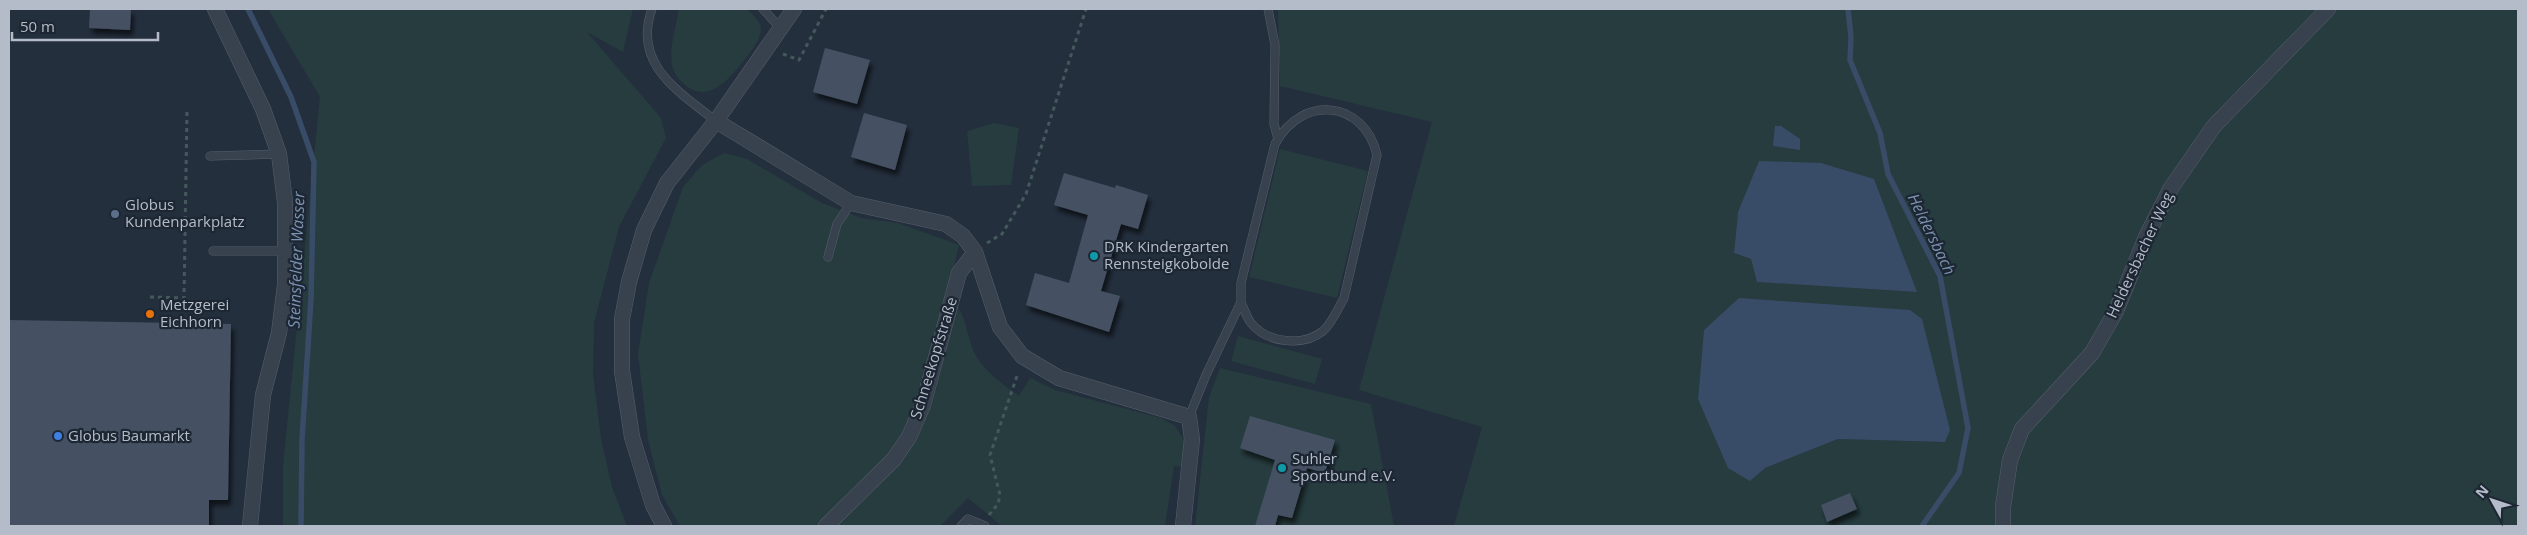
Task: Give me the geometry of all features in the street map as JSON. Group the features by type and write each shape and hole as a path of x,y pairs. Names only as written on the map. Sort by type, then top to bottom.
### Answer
{"street":[{"path":"215,9 263,109 279,154 286,202 287,251 279,333 263,395 250,526"},
{"path":"664,526 653,505 632,437 622,371 622,320 629,282 644,230 666,183 716,121 782,30 794,9"},
{"name":"Heldersbacher Weg","path":"2003,526 2003,507 2010,460 2022,429 2092,353 2116,311 2146,237 2171,188 2214,126 2328,9"},
{"path":"716,121 851,203 946,224 963,236 975,252 1000,327 1022,356 1059,378 1189,417 1192,439 1183,526"},
{"name":"Schneekopfstraße","path":"826,526 894,459 909,437 923,406 959,273 975,252"}],"lane":[{"path":"652,9 648,21 651,56 666,82 716,121"},
{"path":"763,9 782,30"},
{"path":"1268,9 1275,45 1274,124 1278,139"},
{"path":"1319,109 1331,109 1352,117 1364,128 1374,142 1377,155 1344,298 1336,314 1322,331 1304,341 1284,340 1264,335 1251,323 1241,302 1240,283 1278,139 1284,128 1302,115 1319,109"},
{"path":"210,156 279,154"},
{"path":"828,257 837,224 851,203"},
{"path":"213,251 287,251"},
{"path":"1189,417 1206,374 1241,302"},
{"path":"961,526 968,519 984,525"}],"path":[{"path":"768,48 799,60 826,9"},
{"path":"975,252 984,244 1002,234 1026,194 1086,9"},
{"path":"150,297 184,298 186,110"},
{"path":"984,525 998,504 1000,496 990,455 1014,386 1022,356"}],"green space":[{"path":"268,9 633,9 623,52 587,32 661,118 666,138 619,227 594,323 593,375 601,439 612,487 627,526 283,526 283,466 320,97"},
{"path":"679,9 746,9 756,18 761,26 761,33 753,49 726,81 710,91 693,90 676,76 674,71 671,51"},
{"path":"1278,9 2518,9 2518,526 1454,526 1482,427 1359,390 1432,122 1280,86","holes":["1874,179 1916,292 1757,282 1751,259 1734,253 1738,212","1719,318 1944,442 1838,439 1765,468 1698,399 1704,330"]},
{"path":"994,123 1019,128 1011,185 972,186 967,131"},
{"path":"1280,149 1368,171 1337,298 1249,277"},
{"path":"724,153 747,159 822,203 861,218 898,223 959,245 947,297 954,302 962,315 978,359 994,377 1019,396 1030,378 1055,390 1161,418 1175,426 1187,444 1183,467 1174,466 1165,526 1002,526 968,498 940,526 680,526 662,495 648,440 638,354 649,283 683,187 702,165"},
{"path":"1238,336 1322,359 1315,384 1231,361"},
{"path":"1220,368 1371,404 1394,526 1195,526 1209,397"}],"water":[{"path":"1775,126 1781,126 1800,139 1800,150 1773,146"},
{"path":"1759,161 1821,163 1874,179 1917,292 1757,282 1751,259 1734,253 1738,212"},
{"path":"1739,298 1910,310 1922,319 1950,430 1945,442 1838,439 1765,468 1750,481 1728,468 1698,399 1704,330"}],"building":[{"path":"90,9 131,9 130,30 89,28"},
{"path":"825,48 870,60 857,104 813,92"},
{"path":"864,113 907,125 895,170 851,157"},
{"name":"DRK Kindergarten Rennsteigkobolde","path":"1064,173 1115,188 1116,185 1148,195 1138,229 1121,224 1101,291 1120,296 1109,332 1026,305 1035,273 1069,283 1088,215 1054,205"},
{"path":"9,320 231,324 228,500 209,500 209,526 9,526"},
{"name":"Suhler Sportbund e.V.","path":"1250,416 1335,440 1325,473 1307,468 1292,518 1278,515 1275,526 1255,526 1275,460 1240,448"},
{"path":"1850,493 1857,509 1827,522 1821,505"}],"waterway":[{"name":"Steinsfelder Wasser","path":"248,9 291,97 314,162 311,299 302,440 301,526"},
{"name":"Heldersbach","path":"1848,9 1851,37 1850,60 1880,133 1888,174 1940,276 1968,428 1959,473 1922,526"}],"place":[{"name":"Globus Kundenparkplatz","path":"115,214"},
{"name":"DRK Kindergarten Rennsteigkobolde","path":"1094,256"},
{"name":"Metzgerei Eichhorn","path":"150,314"},
{"name":"Globus Baumarkt","path":"58,436"},
{"name":"Suhler Sportbund e.V.","path":"1282,468"}]}
